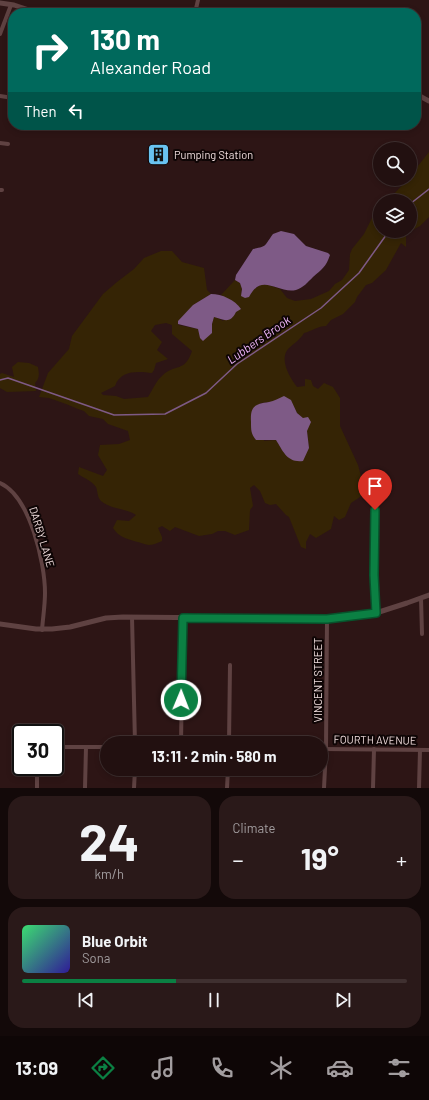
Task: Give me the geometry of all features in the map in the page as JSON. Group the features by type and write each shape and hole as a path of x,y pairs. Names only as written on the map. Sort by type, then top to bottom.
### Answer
{"street":[{"path":"0,3 13,3 26,8"},
{"path":"0,34 8,15"},
{"path":"0,143 8,144"},
{"name":"DARBY LANE","path":"0,483 11,490 20,499 37,544 43,572 45,592 42,630"},
{"path":"375,510 374,575 376,613"},
{"path":"0,624 42,630 64,628 93,620 117,617 327,619 376,613 429,595"},
{"path":"421,598 422,634"},
{"path":"132,617 135,736"},
{"path":"181,736 183,618"},
{"name":"VINCENT STREET","path":"326,736 327,619"},
{"path":"229,736 230,665"},
{"path":"64,747 100,747"},
{"path":"85,788 86,747"},
{"name":"FOURTH AVENUE","path":"328,749 429,750"},
{"path":"373,788 374,749"},
{"path":"419,788 420,750"},
{"path":"37,776 37,788"},
{"path":"134,788 135,776"},
{"path":"228,776 228,788"},
{"name":"VINCENT STREET","path":"324,788 325,776"}],"shaded area":[{"path":"429,152 429,217 417,228 417,194 394,194 401,186 417,186 417,167"},
{"path":"373,216 373,238 406,238 406,247 401,243 386,270 372,283 366,285 355,302 343,314 331,320 326,326 304,333 299,340 288,349 285,358 286,369 297,387 305,386 305,379 311,380 313,386 318,389 324,383 333,387 340,398 340,426 358,465 363,490 360,497 351,503 345,517 339,520 334,516 331,529 316,538 310,534 306,542 306,549 301,547 289,517 276,504 270,505 265,503 260,491 254,485 250,488 253,506 250,510 249,530 235,535 225,531 218,531 212,534 199,536 175,527 170,531 162,526 158,528 162,541 150,545 122,537 113,528 117,520 129,521 136,515 105,504 99,498 96,487 90,481 78,474 79,467 103,476 107,470 98,455 100,445 119,444 130,440 128,431 108,424 103,419 89,416 84,411 66,404 49,398 39,397 48,373 69,349 72,336 103,294 134,269 144,258 161,251 172,251 182,262 204,268 207,290 211,294 193,305 178,325 198,329 200,338 211,329 214,316 223,321 238,305 221,295 235,280 240,283 242,289 241,293 249,297 252,291 260,285 266,284 280,289 287,298 295,301 311,299 329,291 335,284 342,280 349,270 350,254 352,249 364,234","holes":["166,323 172,325 172,334 192,351 189,358 183,365 167,372 162,376 148,397 124,399 116,396 103,395 101,393 115,386 117,381 125,374 135,372 152,373 156,363 168,359 157,350 162,342 151,331 155,325","270,402 293,405 297,413 303,418 307,431 309,448 285,454 276,440 264,441 260,403"]},
{"path":"281,231 294,234 306,246 328,253 330,255 325,265 299,289 289,290 265,285 259,286 249,297 245,298 241,296 242,289 240,283 235,280 236,275 253,249 264,246 273,234"},
{"path":"211,294 228,298 241,309 229,320 214,317 212,333 203,341 200,338 198,329 178,324 178,321 193,305"},
{"path":"18,362 29,363 38,367 39,374 35,383 36,391 7,392 0,388 0,374 2,373 14,377 12,367"},
{"path":"284,396 291,400 297,413 303,418 308,417 311,422 307,431 309,448 303,461 289,458 283,452 276,440 256,440 253,436 251,427 251,412 254,407"}],"waterway":[{"name":"Lubbers Brook","path":"417,198 429,189"},
{"name":"Lubbers Brook","path":"0,380 8,378 114,415 165,414 206,393 237,364 321,308 359,273 384,238"}],"place":[{"name":"Pumping Station","path":"158,155"}],"route":[{"path":"181,700 183,618 337,619 376,613 374,575 375,510"}]}
